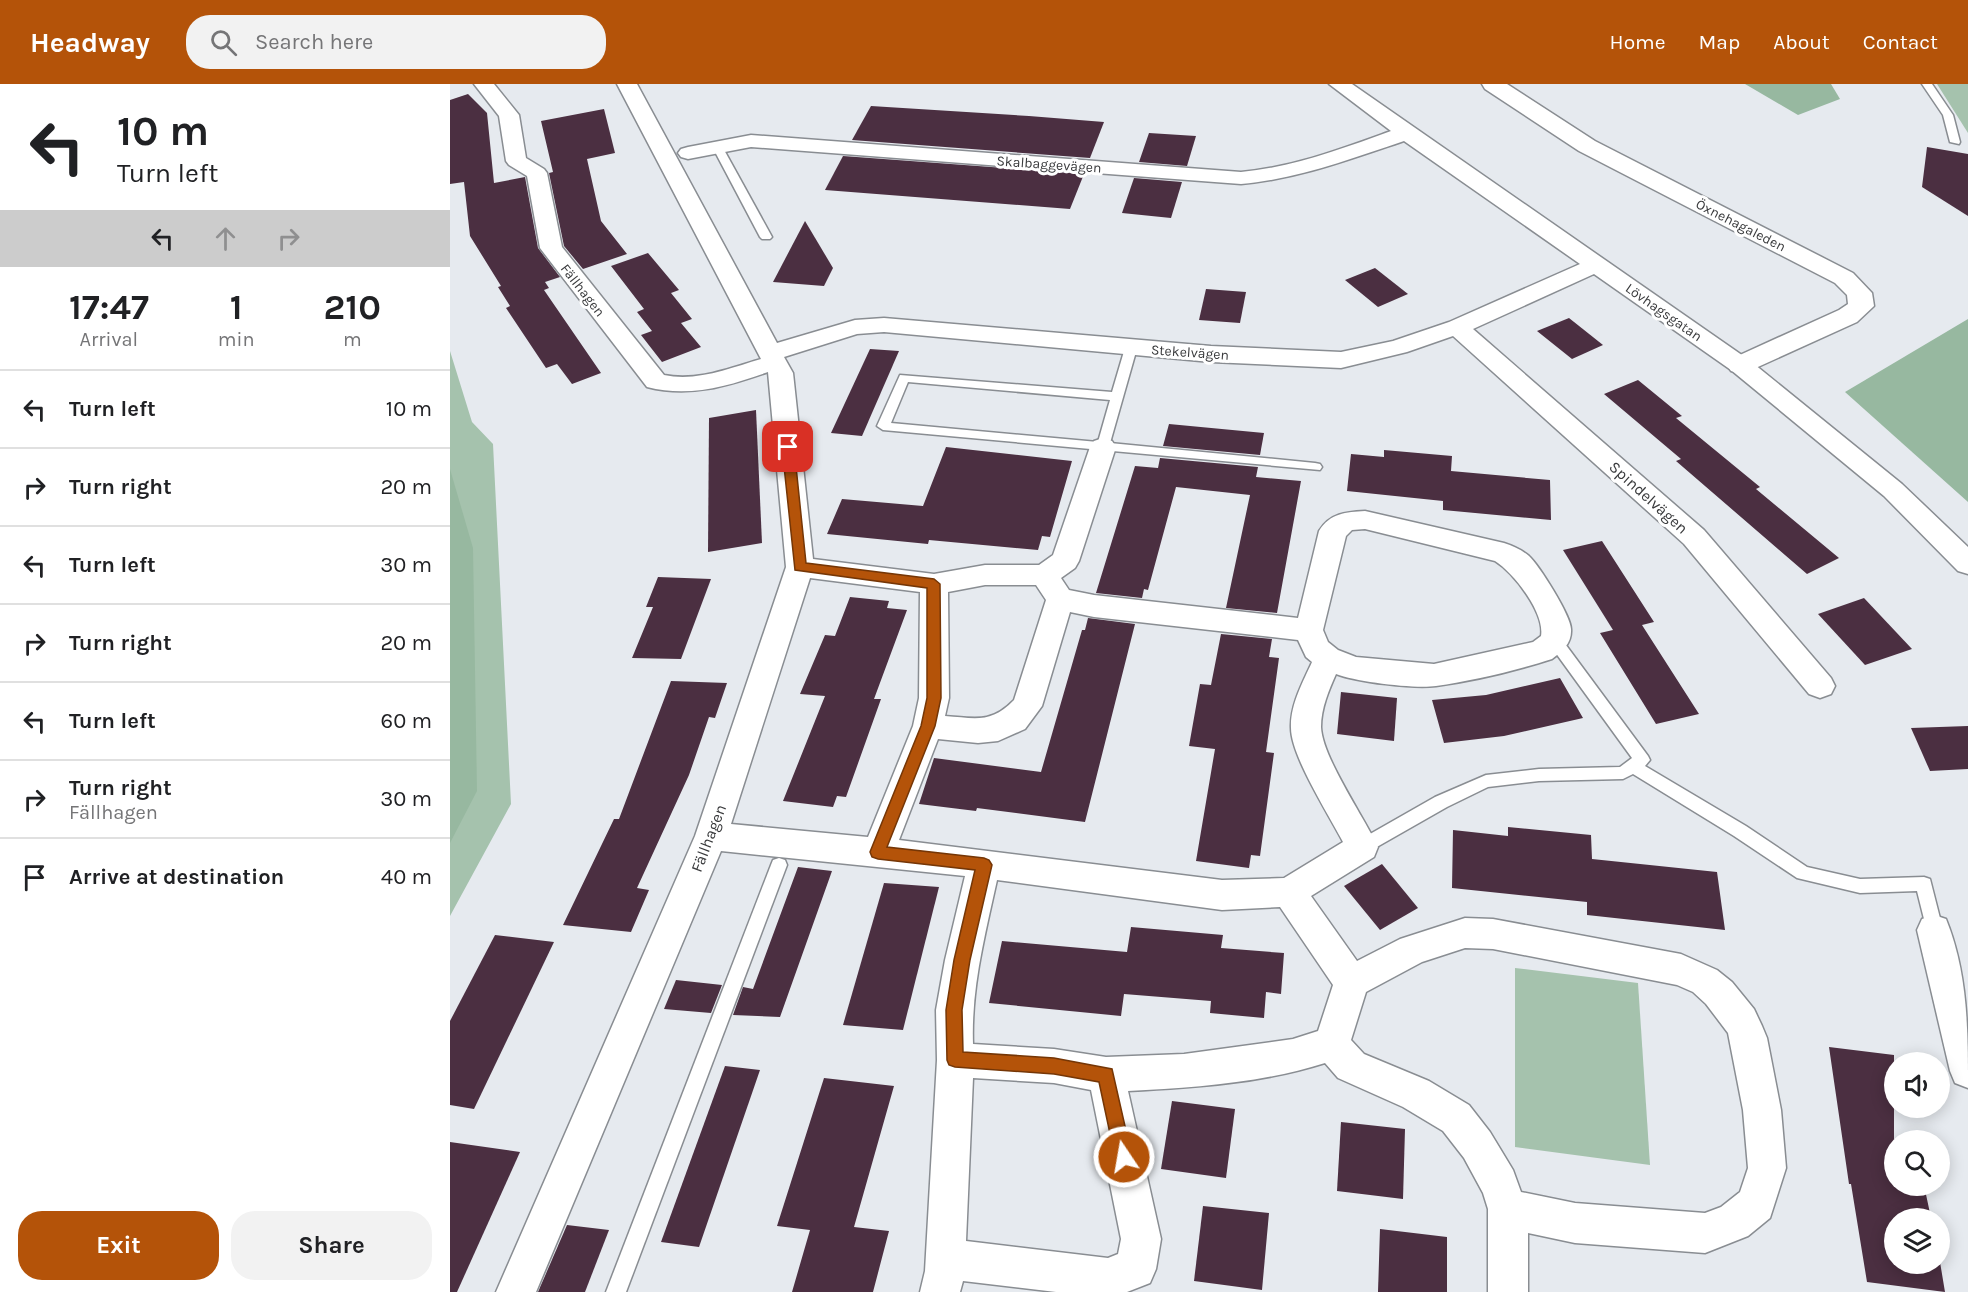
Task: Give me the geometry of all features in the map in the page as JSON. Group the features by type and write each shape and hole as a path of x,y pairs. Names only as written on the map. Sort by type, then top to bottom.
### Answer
{"street":[{"name":"Fällhagen","path":"484,84 509,115 516,162 537,174 551,248 656,381 681,386 705,382 772,357"},
{"name":"Fällhagen","path":"516,1292 711,836 800,567 781,373 627,84"},
{"name":"Lövhagsgatan","path":"1339,84 1740,365 1893,490 1968,564"},
{"name":"Öxnehagaleden","path":"1493,84 1538,116 1587,146 1844,278 1859,293 1861,306 1848,316 1740,365"},
{"name":"Skalbaggevägen","path":"688,153 751,141 779,142 1241,178 1265,177 1288,172 1406,133"},
{"name":"Stekelvägen","path":"772,357 855,327 884,325 1233,356 1341,360 1370,355 1457,327 1596,265"},
{"name":"Spindelvägen","path":"1457,327 1694,537 1820,686"},
{"path":"928,726 978,731 998,729 1014,720 1027,706 1052,587 1065,561 1103,447"},
{"path":"1365,520 1504,553 1520,564 1552,613 1557,628 1555,640 1542,651 1434,675 1353,668 1329,658 1316,649 1309,630 1333,531 1346,521 1365,520"},
{"path":"800,567 934,584 985,575 1052,587 1094,606 1309,630"},
{"path":"878,852 928,726 934,698 934,584"},
{"path":"711,836 878,852 1222,895 1289,891 1362,847 1305,731 1311,699 1329,658"},
{"path":"984,865 962,960 954,1010 955,1060 943,1276 1108,1278 1136,1269 1141,1239 1106,1075"},
{"path":"1289,891 1351,982"},
{"path":"1934,930 1968,1071"},
{"path":"1332,1044 1351,982 1412,950 1465,933 1493,933 1681,970 1705,981 1719,993 1741,1021 1749,1038 1762,1110 1767,1168 1756,1204 1734,1222 1705,1233 1575,1223 1508,1209"},
{"path":"955,1060 1054,1066 1106,1075 1184,1071 1293,1056 1332,1044"},
{"path":"1332,1044 1351,1066 1416,1094 1456,1118 1477,1145 1499,1184 1508,1209 1508,1292"}],"lane":[{"path":"1928,84 1948,115 1955,142"},
{"path":"718,148 766,237"},
{"path":"1103,447 1131,348"},
{"path":"1118,397 904,378 883,426 1316,467"},
{"path":"1362,847 1441,802 1486,781 1539,775 1623,772 1641,760 1555,640"},
{"path":"1632,766 1740,831 1803,873 1860,886 1924,884 1934,930"},
{"path":"616,1292 779,866"}],"green space":[{"path":"1745,84 1831,84 1840,99 1798,115"},
{"path":"1937,84 1968,84 1968,133"},
{"path":"1968,319 1968,502 1845,392"},
{"path":"450,351 472,422 493,444 511,804 450,916"},
{"path":"450,469 473,548 477,791 450,843"},
{"path":"1515,968 1638,983 1650,1165 1515,1147"}],"building":[{"path":"468,94 487,113 494,183 525,177 538,248 560,277 545,282 549,288 544,290 601,373 572,384 557,364 546,368 506,308 510,306 498,287 501,286 470,236 464,182 450,184 450,100"},
{"path":"871,106 1104,122 1090,158 852,140"},
{"path":"604,109 615,153 587,159 601,221 627,254 583,269 564,246 549,173 553,172 541,121"},
{"path":"1149,133 1196,136 1187,166 1139,162"},
{"path":"1927,147 1968,154 1968,216 1922,187"},
{"path":"843,156 1084,174 1070,209 825,190"},
{"path":"1134,178 1182,182 1171,218 1122,213"},
{"path":"805,221 833,268 824,286 773,282"},
{"path":"648,253 679,290 671,293 692,319 681,323 701,347 662,362 641,335 652,331 637,312 644,309 611,266"},
{"path":"1375,268 1408,294 1378,307 1345,280"},
{"path":"1206,289 1246,292 1240,323 1199,320"},
{"path":"1569,318 1603,345 1572,359 1537,331"},
{"path":"870,349 899,351 862,436 831,433"},
{"path":"1638,380 1682,416 1676,418 1760,487 1756,489 1839,558 1807,574 1676,461 1681,459 1604,394"},
{"path":"756,410 762,543 708,552 709,418"},
{"path":"1169,424 1264,433 1260,455 1163,446"},
{"path":"946,447 1072,461 1050,537 1042,536 1038,550 929,540 928,544 827,534 842,499 923,506"},
{"path":"1384,450 1452,456 1451,471 1550,480 1551,520 1443,510 1443,501 1347,491 1351,454 1384,457"},
{"path":"1160,458 1258,467 1256,477 1301,481 1277,613 1226,608 1250,495 1176,487 1148,590 1144,589 1142,598 1096,593 1135,466 1158,468"},
{"path":"1602,541 1654,622 1642,625 1699,714 1656,724 1600,633 1613,630 1563,550"},
{"path":"658,577 711,579 681,659 632,658 653,607 646,607"},
{"path":"850,597 889,601 887,608 907,610 874,699 881,699 846,797 837,796 833,807 783,801 825,696 800,694 825,635 835,636"},
{"path":"1864,598 1912,649 1865,665 1818,614"},
{"path":"1088,618 1135,624 1085,822 977,808 976,811 919,804 934,758 1041,772 1082,630 1085,630"},
{"path":"1221,634 1272,639 1269,657 1279,658 1266,752 1274,753 1260,856 1251,855 1249,868 1196,861 1215,749 1189,746 1200,684 1211,685"},
{"path":"1560,678 1583,718 1504,736 1444,743 1432,700 1486,695"},
{"path":"671,681 727,683 715,718 709,717 689,775 637,888 649,890 631,932 563,925 614,819 619,819"},
{"path":"1341,692 1397,698 1394,741 1337,734"},
{"path":"1968,726 1968,769 1930,771 1911,728"},
{"path":"1508,827 1591,835 1592,859 1717,872 1725,930 1587,915 1587,902 1452,888 1453,830 1508,836"},
{"path":"1382,864 1418,908 1380,930 1344,886"},
{"path":"798,867 832,871 780,1017 733,1015 743,987 753,989"},
{"path":"884,883 939,887 903,1030 843,1025"},
{"path":"1131,927 1223,935 1221,948 1284,953 1281,994 1266,992 1264,1018 1210,1013 1211,1001 1124,994 1121,1016 989,1003 1002,941 1127,952"},
{"path":"495,935 554,942 474,1109 450,1105 450,1021"},
{"path":"676,980 722,985 711,1013 664,1009"},
{"path":"1829,1047 1884,1054 1884,1118 1894,1118 1894,1130 1884,1130 1884,1196 1926,1196 1929,1208 1884,1208 1884,1274 1942,1274 1945,1292 1867,1282 1851,1184 1849,1184"},
{"path":"725,1066 760,1070 699,1247 661,1242"},
{"path":"824,1078 894,1086 854,1227 889,1231 873,1292 792,1292 810,1230 777,1226"},
{"path":"1172,1101 1235,1109 1226,1178 1161,1169"},
{"path":"1341,1122 1405,1129 1403,1199 1337,1191"},
{"path":"450,1142 520,1152 457,1292 450,1292"},
{"path":"1203,1206 1269,1213 1262,1290 1194,1281"},
{"path":"567,1225 609,1230 585,1292 538,1292"},
{"path":"1380,1229 1447,1237 1447,1292 1378,1292"}],"route":[{"path":"788,447 800,567 934,584 934,698 928,726 878,852 984,865 962,960 954,1010 955,1060 1054,1066 1106,1075 1124,1157"}]}
